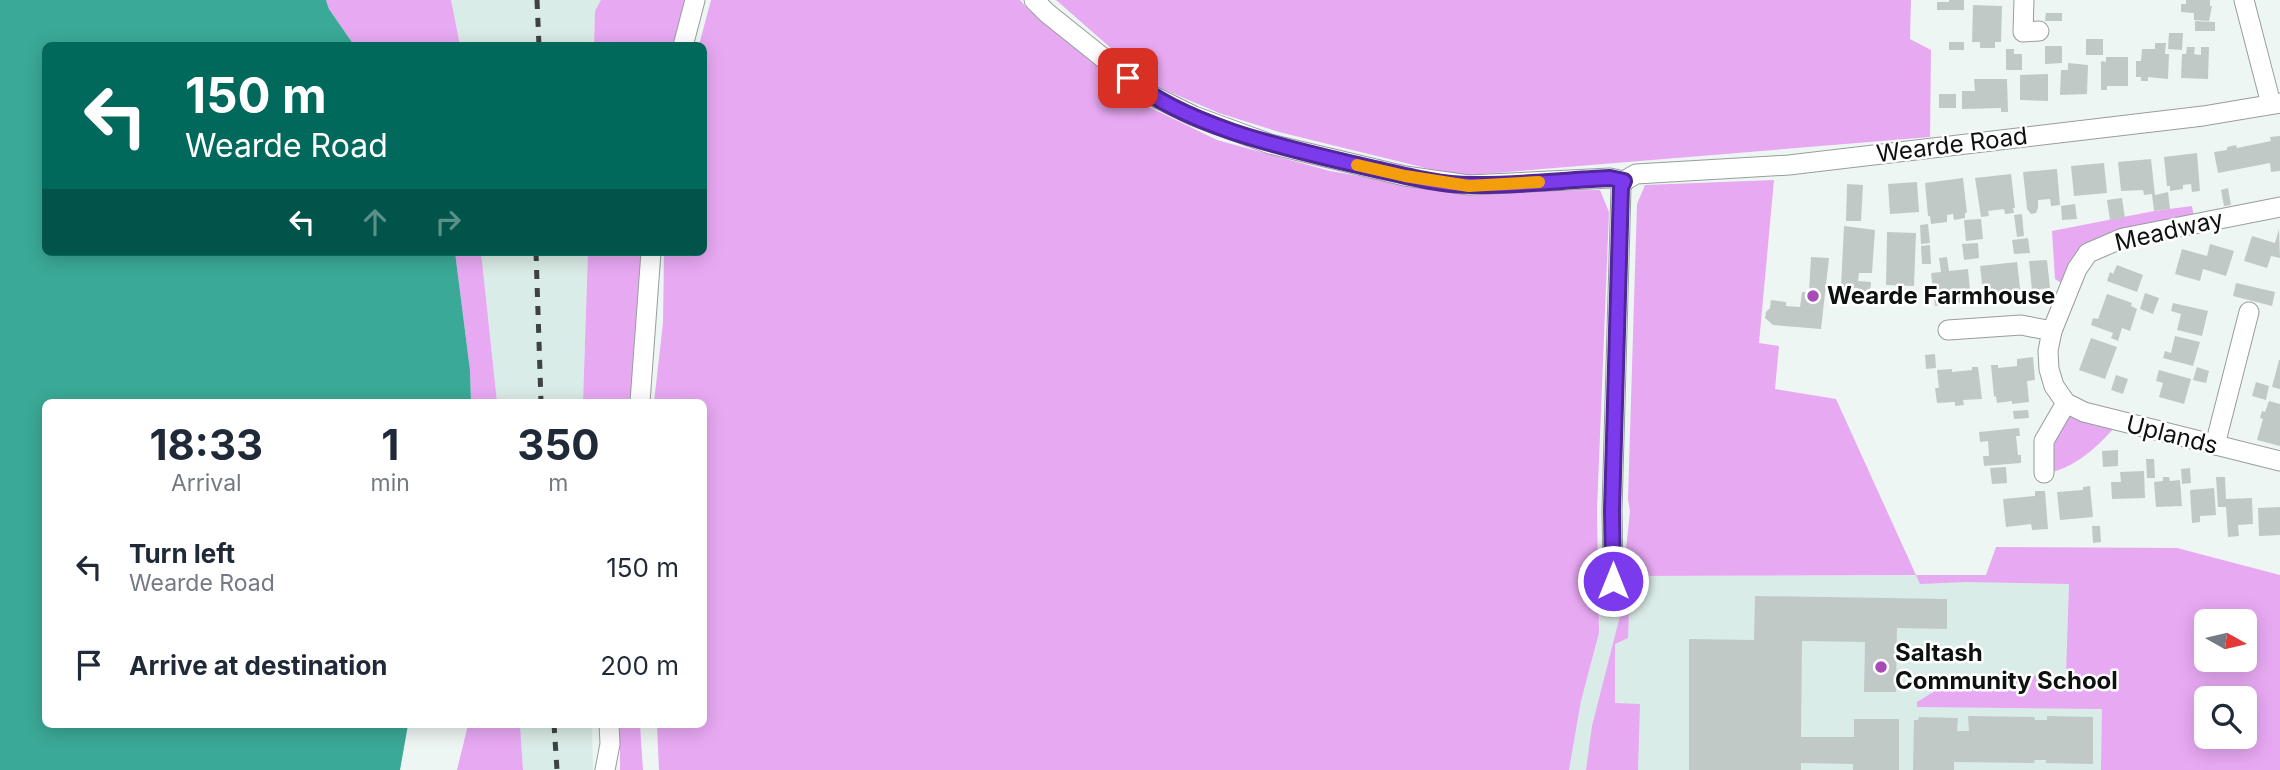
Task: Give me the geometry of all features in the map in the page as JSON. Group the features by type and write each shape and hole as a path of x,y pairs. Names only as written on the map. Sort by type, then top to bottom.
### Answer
{"street":[{"path":"684,42 695,0"},
{"name":"Wearde Road","path":"1034,0 1147,93 1194,116 1270,144 1405,176 1469,186 1610,178 1624,181 1636,174 1789,165 2190,117 2276,103"},
{"path":"2024,0 2023,32 2039,32"},
{"path":"2244,0 2276,103"},
{"path":"1613,581 1612,510 1621,188 1624,181"},
{"name":"Meadway","path":"2066,403 2054,386 2048,351 2052,331 2077,269 2088,253 2123,238 2280,207"},
{"path":"640,399 651,256"},
{"path":"2216,445 2249,312"},
{"path":"1948,330 2021,324 2052,331"},
{"path":"2044,473 2044,441 2066,403"},
{"name":"Uplands","path":"2066,403 2084,412 2119,422 2280,461"},
{"path":"605,770 610,744 609,728"}],"shaded area":[{"path":"0,0 326,0 329,9 352,42 42,42 42,256 456,256 470,370 471,399 42,399 42,728 407,728 400,770 0,770"},
{"path":"326,0 451,0 459,42 352,42 329,9"},
{"path":"451,0 601,0 595,11 594,42 459,42"},
{"path":"601,0 686,0 674,42 594,42 595,11"},
{"path":"711,0 1020,0 1145,105 1217,140 1330,171 1452,192 1600,190 1609,212 1597,510 1599,633 1581,701 1569,770 659,770 657,728 707,728 707,399 654,399 663,323 664,256 707,256 707,42 700,42"},
{"path":"1056,0 1911,0 1910,39 1931,50 1930,137 1458,176 1279,132 1219,113 1153,85"},
{"path":"1774,180 1759,343 1779,346 1775,389 1836,399 1916,575 1634,576 1624,569 1630,511 1628,499 1637,204 1645,185"},
{"path":"2192,206 2195,224 2088,253 2069,288 2055,279 2052,231"},
{"path":"456,256 481,256 497,399 471,399 470,370"},
{"path":"481,256 588,256 583,399 497,399"},
{"path":"588,256 641,256 631,399 583,399"},
{"path":"2066,403 2119,422 2104,439 2076,462 2044,473"},
{"name":"Saltash Community School","path":"1996,547 2177,548 2162,770 1569,770 1581,701 1599,633 1598,579 1613,581 1634,576 1986,575"},
{"path":"1996,547 2177,548 2280,575 2280,770 2101,770 2102,709 1917,707 1917,702 1961,675 2066,676 2069,584 1920,584 1916,575 1986,575"},
{"path":"1622,608 1629,609 1628,638 1615,644 1615,703 1640,704 1638,770 1586,770 1592,726"},
{"path":"467,728 520,728 523,770 457,770"},
{"path":"520,728 592,728 593,770 523,770"},
{"path":"620,728 640,728 643,770 620,770"}],"building":[{"path":"1964,0 1964,10 1937,10 1937,2"},
{"path":"2186,0 2210,0 2212,6 2209,21 2194,20 2194,13 2181,12 2181,4 2186,4"},
{"path":"1973,5 2002,6 2001,42 1995,42 1995,48 1980,48 1980,42 1972,42"},
{"path":"2046,13 2062,13 2062,21 2045,21"},
{"path":"2195,21 2215,22 2215,31 2195,31"},
{"path":"2169,33 2183,33 2182,50 2168,49"},
{"path":"2086,39 2103,39 2103,55 2086,55"},
{"path":"1949,42 1964,42 1964,50 1949,50"},
{"path":"2155,43 2166,43 2165,54 2169,54 2168,79 2148,77 2148,81 2141,81 2141,77 2136,77 2136,61 2141,61 2142,49 2155,49"},
{"path":"2045,46 2062,46 2062,63 2045,64"},
{"path":"2187,47 2195,47 2194,54 2201,55 2201,47 2209,47 2208,79 2181,78 2182,54 2186,54"},
{"path":"2006,49 2014,49 2014,54 2022,54 2022,70 2006,70"},
{"path":"2106,57 2128,57 2128,86 2107,86 2107,90 2101,90 2101,61 2106,62"},
{"path":"2068,63 2088,65 2087,94 2060,95 2061,70 2068,70"},
{"path":"2048,74 2048,101 2020,100 2020,75"},
{"path":"1974,79 2007,79 2008,112 2001,112 2001,108 1962,109 1962,91 1975,91"},
{"path":"1939,94 1956,94 1956,108 1939,108"},
{"path":"2280,136 2280,171 2271,172 2270,163 2218,173 2214,152 2236,145 2237,148 2271,141 2270,137"},
{"path":"2197,153 2200,191 2192,192 2191,184 2183,185 2183,189 2170,191 2164,157"},
{"path":"2151,159 2155,195 2168,192 2170,209 2154,211 2152,194 2144,195 2143,190 2121,191 2118,162"},
{"path":"2104,163 2107,193 2074,196 2071,166"},
{"path":"2057,169 2060,205 2051,206 2050,199 2038,200 2036,213 2031,214 2027,209 2023,172"},
{"path":"2011,174 2014,213 2005,214 2004,209 1988,211 1989,216 1981,217 1975,178"},
{"path":"1963,178 1967,213 1965,218 1954,220 1953,214 1947,215 1947,222 1931,224 1925,183"},
{"path":"1917,182 1919,212 1890,214 1888,184"},
{"path":"1847,184 1863,185 1861,221 1846,221"},
{"path":"2228,188 2231,205 2224,206 2221,190"},
{"path":"2122,198 2125,218 2110,220 2107,200"},
{"path":"2075,204 2077,219 2062,220 2061,206"},
{"path":"2022,214 2024,236 2017,237 2014,215"},
{"path":"1981,219 1983,239 1966,241 1964,220"},
{"path":"1928,224 1930,243 1921,244 1920,225"},
{"path":"1844,226 1875,230 1872,273 1859,273 1858,281 1871,282 1870,293 1857,292 1858,288 1841,287"},
{"path":"2279,229 2280,258 2271,256 2267,268 2244,261 2252,236 2275,243"},
{"path":"1887,232 1916,233 1914,286 1886,285"},
{"path":"2028,238 2030,253 2014,254 2012,240"},
{"path":"1978,243 1979,258 1964,260 1962,244"},
{"path":"2210,244 2234,251 2226,276 2203,269 2200,281 2175,274 2182,249 2207,256"},
{"path":"1930,245 1931,264 1922,264 1921,246"},
{"name":"Wearde Farmhouse","path":"1811,257 1829,258 1821,329 1773,325 1765,318 1771,300 1786,302 1786,306 1800,307 1802,292 1809,292"},
{"path":"1947,257 1949,271 1968,269 1971,301 1935,306 1931,273 1941,272 1939,258"},
{"path":"2047,260 2050,288 2032,290 2029,261"},
{"path":"2017,262 2021,296 1984,300 1980,266"},
{"path":"2117,265 2143,275 2137,292 2107,281 2110,272 2113,274"},
{"path":"2236,283 2275,292 2272,306 2233,296"},
{"path":"2145,293 2159,298 2153,314 2140,309"},
{"path":"2107,294 2132,303 2131,306 2137,309 2130,331 2122,328 2118,341 2111,338 2113,333 2091,325 2093,318 2098,319"},
{"path":"2173,303 2208,311 2202,336 2177,330 2181,314 2171,311"},
{"path":"2175,336 2200,342 2193,366 2163,358 2165,351 2171,353"},
{"path":"2091,338 2117,347 2105,379 2079,370"},
{"path":"1935,354 1936,368 1926,369 1925,355"},
{"path":"2033,357 2035,380 2027,381 2029,402 1997,403 1991,365 1998,365 1998,368 2017,366 2017,359"},
{"path":"2280,360 2280,389 2272,387"},
{"path":"1972,367 1978,367 1982,399 1963,400 1964,405 1955,406 1955,402 1937,403 1937,370 1952,369 1952,372 1972,370"},
{"path":"2197,367 2209,371 2206,383 2193,380"},
{"path":"2159,370 2191,379 2184,404 2159,397 2163,383 2156,381"},
{"path":"2116,375 2128,379 2123,394 2111,390"},
{"path":"2256,382 2269,386 2266,400 2252,396"},
{"path":"2269,401 2280,404 2280,446 2257,440 2263,419 2260,418 2262,411 2265,412"},
{"path":"2028,410 2029,418 2014,419 2013,411"},
{"path":"2019,428 2020,436 2016,436 2021,463 1984,466 1983,456 1989,456 1988,441 1980,442 1979,432"},
{"path":"2118,450 2118,466 2103,467 2102,451"},
{"path":"2146,459 2154,459 2155,478 2147,478"},
{"path":"2006,467 2007,483 1992,484 1990,468"},
{"path":"2190,468 2191,483 2182,484 2181,469"},
{"path":"2144,471 2145,498 2112,499 2111,482 2121,482 2120,472"},
{"path":"2163,477 2169,477 2170,481 2180,480 2182,506 2156,507 2154,482 2163,481"},
{"path":"2216,477 2225,477 2226,499 2252,498 2253,524 2238,525 2239,536 2228,537 2226,507 2218,507"},
{"path":"2090,486 2093,517 2060,520 2057,492 2083,490 2083,487"},
{"path":"2214,488 2216,515 2200,516 2200,522 2192,523 2190,490"},
{"path":"2035,491 2045,491 2048,529 2032,530 2031,524 2006,527 2003,499 2035,496"},
{"path":"2280,507 2280,535 2259,536 2258,508"},
{"path":"2092,526 2100,526 2101,542 2093,543"},
{"path":"1755,596 1947,599 1947,629 1897,628 1896,692 1864,692 1865,642 1802,641 1801,737 1854,737 1854,719 1899,719 1899,770 1853,770 1853,764 1801,763 1801,770 1689,770 1689,639 1754,640"},
{"path":"1968,716 2034,717 2035,720 2047,720 2047,716 2093,717 2093,764 2046,763 2046,760 2034,760 2035,763 1954,762 1954,770 1913,770 1914,720 1919,717 1958,718 1957,731 1969,731"}],"railway":[{"path":"537,0 539,42"},
{"path":"536,256 541,399"},
{"path":"554,728 557,770"}],"slow traffic":[{"path":"1357,165 1469,186 1539,182"}],"place":[{"name":"Wearde Farmhouse","path":"1813,296"},
{"name":"Saltash Community School","path":"1881,667"}],"route":[{"path":"1128,78 1147,93 1194,116 1270,144 1405,176 1469,186 1610,178 1624,181 1621,188 1612,510 1613,581"}]}
